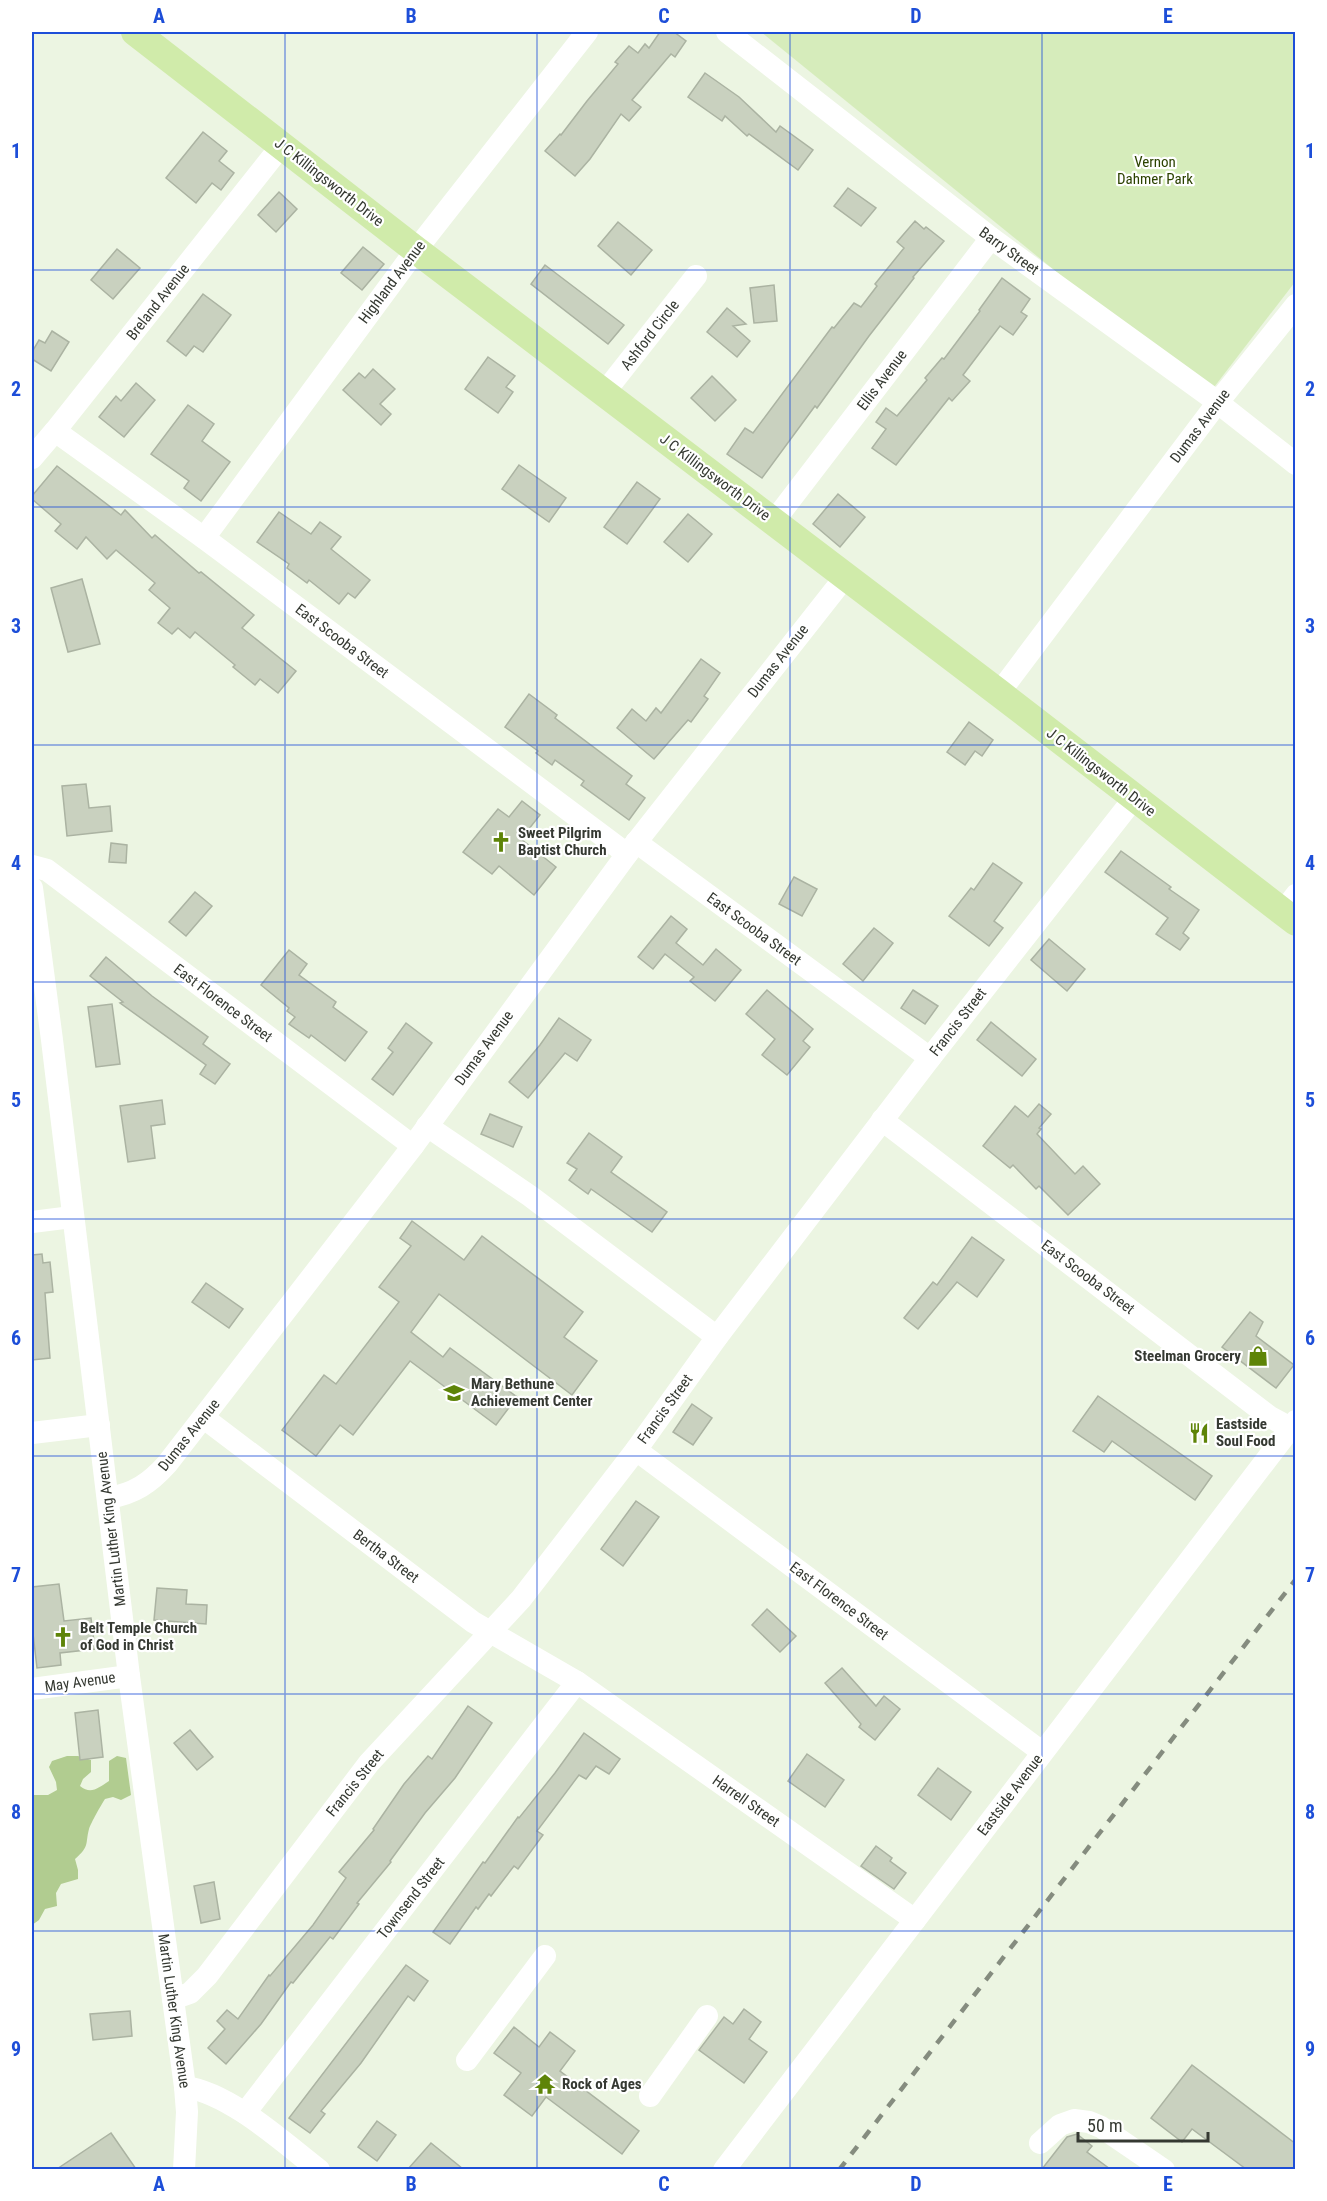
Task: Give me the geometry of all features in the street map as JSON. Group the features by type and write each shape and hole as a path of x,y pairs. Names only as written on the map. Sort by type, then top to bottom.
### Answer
{"main road":[{"name":"J C Killingsworth Drive","path":"138,32 416,250 845,577 1135,797 1291,910"}],"street":[{"name":"Highland Avenue","path":"204,538 416,250 587,32"},
{"name":"Barry Street","path":"727,32 991,238 1218,402 1296,464"},
{"name":"Breland Avenue","path":"32,458 282,145"},
{"name":"Ellis Avenue","path":"774,521 991,238"},
{"name":"Ashford Circle","path":"604,393 696,276"},
{"name":"Dumas Avenue","path":"999,693 1218,402 1296,305"},
{"name":"East Scooba Street","path":"55,431 631,848 930,1058"},
{"name":"Dumas Avenue","path":"108,1498 129,1494 155,1478 204,1418 413,1146 631,848 845,577"},
{"name":"Francis Street","path":"173,1999 190,1993 207,1976 369,1763 521,1599 636,1450 717,1337 882,1120 1135,797"},
{"name":"East Florence Street","path":"32,866 46,870 413,1146"},
{"name":"Martin Luther King Avenue","path":"32,888 42,1041 72,1217 129,1676 185,2087 184,2169"},
{"name":"East Scooba Street","path":"882,1120 1270,1417 1294,1426"},
{"path":"427,1126 530,1196 717,1337"},
{"path":"32,1222 72,1217"},
{"name":"Bertha Street","path":"204,1418 473,1622 577,1682"},
{"path":"32,1432 99,1425"},
{"name":"Eastside Avenue","path":"722,2162 915,1920 1294,1426"},
{"name":"East Florence Street","path":"636,1450 1042,1752"},
{"name":"May Avenue","path":"32,1689 129,1676"},
{"name":"Harrell Street","path":"577,1682 915,1920"},
{"name":"Townsend Street","path":"245,2113 577,1682"},
{"path":"467,2060 544,1956"},
{"path":"650,2096 707,2016"},
{"path":"185,2087 203,2091 245,2113 319,2169"},
{"path":"1040,2143 1060,2125 1074,2120 1089,2122 1101,2127 1164,2169"}],"green space":[{"name":"Vernon Dahmer Park","path":"761,32 1295,32 1295,282 1208,395"},
{"path":"67,1756 78,1756 91,1760 91,1772 83,1779 80,1786 88,1790 98,1788 109,1781 109,1761 117,1756 126,1758 131,1795 121,1800 113,1797 105,1799 90,1826 85,1848 75,1859 78,1879 61,1884 56,1893 57,1906 45,1909 39,1920 32,1925 32,1795 48,1795 57,1790 49,1767 52,1761"}],"building":[{"path":"660,32 674,32 686,41 675,57 671,54 632,100 641,107 629,121 621,114 590,159 575,176 545,151 561,135 618,64 615,62 629,46 638,53 645,44 649,48"},
{"path":"705,73 739,97 776,132 780,126 813,150 798,170 749,134 747,136 725,116 722,121 688,97"},
{"path":"203,132 227,151 219,161 234,173 221,190 212,183 196,203 166,178"},
{"path":"848,188 876,208 861,226 834,206"},
{"path":"279,192 297,209 276,232 258,215"},
{"path":"915,221 944,241 913,277 817,408 815,406 762,478 727,454 745,428 753,433 832,327 834,328 854,303 861,307 877,286 875,284 904,248 897,242"},
{"path":"618,222 652,250 631,275 598,246"},
{"path":"363,247 384,264 362,290 341,273"},
{"path":"117,249 140,268 113,299 91,280"},
{"path":"545,265 624,325 608,344 531,284"},
{"path":"1002,278 1030,299 1021,312 1027,316 1013,335 1000,326 963,375 970,381 952,401 949,398 896,465 872,448 886,429 876,422 886,408 897,416 927,380 925,378 942,358 944,359"},
{"path":"774,285 777,321 754,323 750,288"},
{"path":"203,294 231,315 203,352 194,346 186,356 167,341"},
{"path":"727,308 746,324 733,326 750,341 737,357 707,332"},
{"path":"52,331 69,342 51,371 32,359 32,352 39,340 45,343"},
{"path":"488,357 515,376 506,387 513,392 498,413 465,389"},
{"path":"373,369 395,389 380,404 391,414 381,425 343,390 359,373 365,378"},
{"path":"712,376 736,400 715,421 691,398"},
{"path":"136,383 155,400 124,437 99,417 116,396 121,401"},
{"path":"188,405 214,424 202,441 230,462 201,501 184,488 189,481 151,454"},
{"path":"519,465 566,498 549,522 502,489"},
{"path":"57,466 121,515 125,510 152,538 155,535 199,573 201,572 254,615 242,628 296,671 278,693 260,679 255,685 195,632 190,638 178,628 172,634 158,623 170,608 149,590 155,583 116,550 107,559 86,537 77,549 55,531 61,524 32,499 32,496"},
{"path":"637,482 660,499 627,544 604,527"},
{"path":"838,494 865,517 840,547 813,524"},
{"path":"279,512 311,534 320,522 341,537 331,549 370,580 355,598 348,593 339,604 309,580 307,583 287,568 289,564 257,542"},
{"path":"688,514 712,534 688,562 664,542"},
{"path":"82,579 100,644 68,652 51,588"},
{"path":"701,659 720,673 704,696 708,699 691,722 688,720 654,759 617,728 632,709 646,721 656,708 661,713"},
{"path":"529,694 557,715 555,718 632,776 626,784 645,798 629,820 581,785 584,781 555,760 552,765 536,753 538,751 505,727"},
{"path":"969,722 993,740 982,756 975,751 965,765 947,752"},
{"path":"86,784 89,808 110,806 112,831 67,836 62,786"},
{"path":"522,801 540,815 521,839 556,867 534,895 499,866 492,874 463,852 498,809 509,817"},
{"path":"111,843 127,845 126,863 109,862"},
{"path":"1121,851 1199,910 1183,933 1189,938 1180,950 1156,934 1168,918 1105,872"},
{"path":"993,863 1022,883 994,921 1003,928 989,946 949,916 971,888 974,890"},
{"path":"794,877 817,889 802,916 779,904"},
{"path":"195,892 212,906 186,936 169,922"},
{"path":"671,916 687,929 676,943 703,965 716,949 741,970 715,1001 690,981 694,977 665,954 653,969 638,957"},
{"path":"874,928 893,943 863,981 843,964"},
{"path":"1049,939 1085,969 1067,991 1031,960"},
{"path":"289,950 307,964 299,975 336,1002 333,1007 367,1032 345,1061 311,1035 309,1038 289,1024 295,1017 287,1011 289,1008 261,985"},
{"path":"106,957 152,996 208,1037 203,1044 230,1064 215,1084 200,1074 206,1065 120,1003 123,1002 90,976"},
{"path":"767,990 813,1029 803,1041 810,1047 787,1075 762,1055 775,1039 746,1014"},
{"path":"913,990 938,1006 925,1024 901,1008"},
{"path":"112,1004 120,1064 96,1067 88,1007"},
{"path":"559,1018 591,1040 577,1061 565,1053 528,1098 509,1082"},
{"path":"991,1022 1036,1059 1022,1076 977,1040"},
{"path":"406,1023 432,1043 393,1095 372,1079 393,1052 388,1048"},
{"path":"162,1100 165,1124 151,1126 155,1158 128,1162 120,1106"},
{"path":"1039,1104 1051,1114 1039,1128 1041,1129 1037,1134 1075,1174 1083,1166 1100,1184 1068,1215 1039,1186 1036,1189 1013,1165 1010,1168 983,1146 1015,1106 1028,1117"},
{"path":"490,1114 522,1127 513,1147 481,1134"},
{"path":"589,1133 622,1157 611,1172 667,1212 652,1232 591,1189 588,1194 569,1180 577,1169 567,1163"},
{"path":"412,1221 464,1260 482,1236 583,1312 564,1337 597,1361 572,1395 439,1294 411,1332 443,1357 450,1348 517,1397 496,1425 410,1361 353,1435 340,1425 316,1456 282,1430 324,1375 336,1384 399,1302 379,1287 411,1246 400,1238"},
{"path":"972,1237 1004,1260 977,1297 957,1282 918,1329 904,1318 933,1282 937,1285"},
{"path":"42,1254 43,1263 50,1262 53,1292 45,1293 50,1358 32,1360 32,1255"},
{"path":"206,1283 243,1309 229,1328 192,1302"},
{"name":"Steelman Grocery","path":"1250,1312 1263,1322 1256,1336 1294,1365 1276,1388 1222,1347"},
{"path":"1098,1396 1212,1476 1195,1500 1112,1441 1104,1452 1073,1431"},
{"path":"692,1404 712,1418 693,1445 673,1432"},
{"path":"636,1501 659,1517 623,1566 601,1549"},
{"name":"Belt Temple Church of God in Christ","path":"59,1584 64,1621 91,1618 95,1649 60,1653 61,1665 37,1668 32,1625 32,1587"},
{"path":"157,1588 187,1590 186,1604 207,1605 206,1624 154,1620"},
{"path":"767,1609 796,1636 780,1652 752,1625"},
{"path":"842,1668 876,1706 884,1696 900,1709 875,1740 859,1727 861,1724 825,1683"},
{"path":"468,1706 492,1723 455,1778 425,1813 391,1862 357,1903 359,1904 333,1939 330,1937 293,1983 291,1982 261,2024 226,2064 208,2048 225,2029 217,2021 227,2010 238,2019 269,1975 313,1925 346,1878 339,1872 374,1830 404,1784 428,1756 432,1759"},
{"path":"98,1710 103,1757 80,1760 75,1713"},
{"path":"190,1730 213,1757 197,1770 174,1743"},
{"path":"584,1733 620,1759 609,1774 596,1766 586,1779 579,1775 537,1831 543,1835 518,1869 514,1866 491,1896 489,1894 478,1909 476,1907 450,1944 433,1932 483,1862 485,1863"},
{"path":"807,1754 844,1780 825,1807 788,1781"},
{"path":"938,1768 971,1792 951,1820 918,1795"},
{"path":"876,1846 906,1873 894,1889 861,1866"},
{"path":"214,1882 220,1919 201,1923 194,1886"},
{"path":"406,1965 428,1981 414,2001 408,1996 361,2063 321,2111 325,2114 310,2133 289,2118"},
{"path":"744,2009 761,2022 749,2039 767,2052 744,2083 699,2050 724,2017 733,2024"},
{"path":"130,2011 132,2036 93,2040 90,2014"},
{"name":"Rock of Ages","path":"514,2027 539,2047 550,2032 575,2051 560,2071 639,2131 622,2154 546,2097 532,2116 504,2095 521,2073 494,2053"},
{"path":"1192,2065 1296,2144 1296,2169 1246,2169 1192,2129 1182,2142 1151,2118"},
{"path":"377,2121 396,2135 377,2161 358,2147"},
{"path":"111,2133 136,2169 57,2169"},
{"path":"1077,2134 1092,2146 1087,2152 1110,2169 1042,2169 1067,2137"},
{"path":"431,2143 463,2169 408,2169"}],"railway":[{"path":"839,2170 1296,1579"}],"place":[{"name":"Sweet Pilgrim Baptist Church","path":"501,842"},
{"name":"Steelman Grocery","path":"1258,1356"},
{"name":"Mary Bethune Achievement Center","path":"454,1393"},
{"name":"Eastside Soul Food","path":"1199,1433"},
{"name":"Belt Temple Church of God in Christ","path":"63,1637"},
{"name":"Rock of Ages","path":"545,2084"}]}
